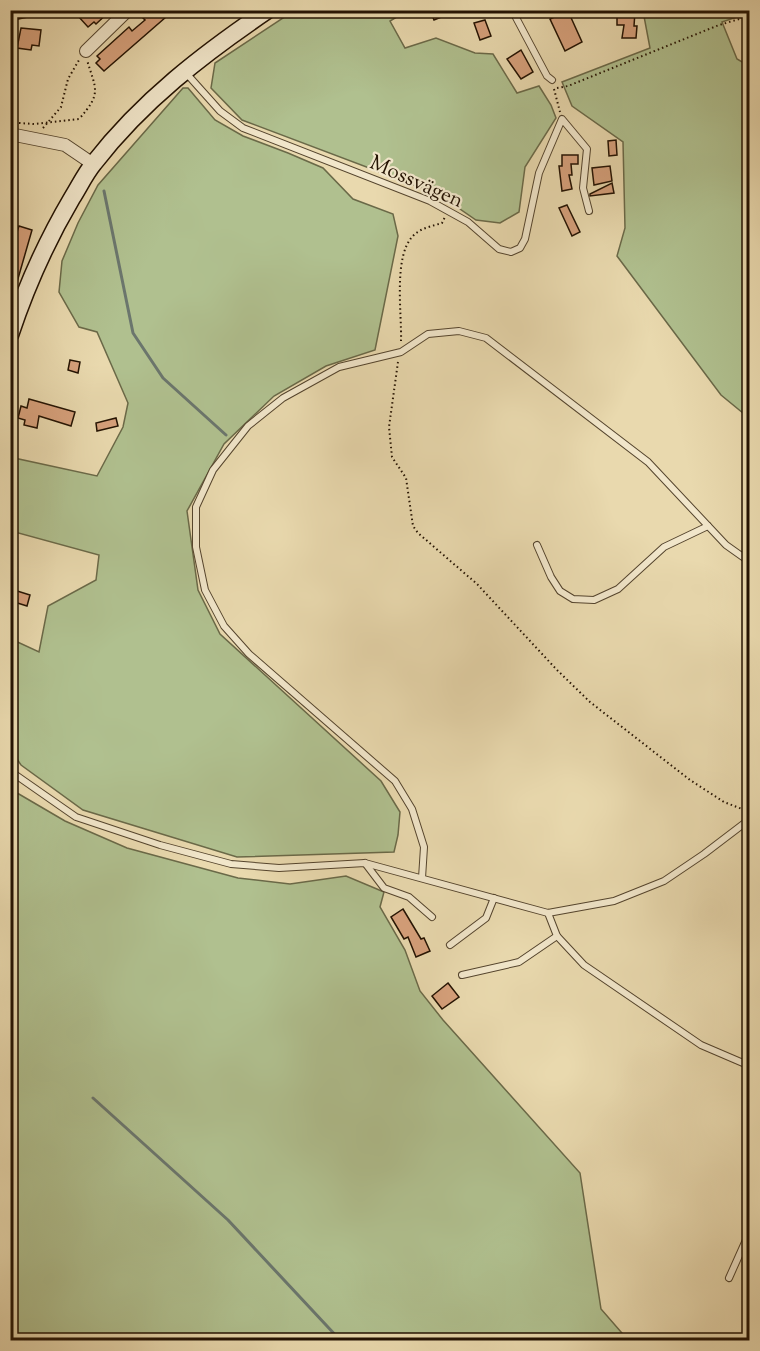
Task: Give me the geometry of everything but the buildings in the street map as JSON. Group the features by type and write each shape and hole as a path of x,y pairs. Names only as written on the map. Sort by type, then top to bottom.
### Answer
{"main road":[{"path":"12,328 50,235 93,164 141,110 184,70 268,10"}],"street":[{"path":"86,51 128,10"},
{"path":"10,134 36,137 65,145 93,164"}],"lane":[{"path":"512,10 547,76 552,80"},
{"name":"Mossvägen","path":"184,70 220,111 243,128 430,201 468,222 499,249 510,252 520,248 525,239 539,173 562,119"},
{"path":"562,119 587,149 583,188 589,211"},
{"path":"422,878 424,847 412,809 395,781 249,654 224,626 205,590 196,547 196,507 213,471 248,426 283,398 339,367 401,351 428,334 459,331 486,338 648,462 726,545 750,562"},
{"path":"537,545 560,591 573,599 594,600 618,589 664,547 708,526"},
{"path":"10,771 76,817 160,845 231,864 279,868 365,863 548,913 614,901 664,881 750,819"},
{"path":"365,863 384,888 410,897 432,917"},
{"path":"450,945 486,918 494,898"},
{"path":"548,913 557,936 584,965 701,1044 750,1066"},
{"path":"462,975 519,962 557,936"},
{"path":"729,1278 746,1240 750,1237"}],"path":[{"path":"562,119 554,88 568,86 719,25 750,16"},
{"path":"10,123 34,124 79,119 91,106 96,90 87,63 86,51"},
{"path":"36,137 61,107 68,80 86,51"},
{"path":"448,210 442,223 428,227 413,236 406,246 399,274 402,318 401,351 389,427 392,457 406,478 413,525 418,533 477,584 590,702 690,780 724,802 750,812"}],"green space":[{"path":"295,10 407,11 390,21 405,48 436,38 475,53 493,54 517,93 539,86 556,118 525,167 519,212 500,223 476,220 438,194 242,120 211,88 215,63"},
{"path":"643,11 749,11 749,13 722,22 737,59 749,66 749,418 721,395 617,256 625,228 623,142 572,106 562,82 650,48"},
{"path":"183,88 188,88 215,120 243,136 323,168 353,199 393,214 398,236 375,350 326,366 274,396 224,444 187,511 198,590 220,634 381,781 400,812 394,852 237,857 83,810 21,765 11,750 11,639 39,652 48,606 96,580 99,555 11,531 14,458 97,476 123,427 128,403 97,332 79,327 59,292 62,261 78,223 98,185"},
{"path":"12,790 65,821 127,848 238,878 290,884 346,876 384,892 380,907 405,950 420,991 443,1020 580,1173 601,1309 628,1340 11,1340 10,852 17,851"}],"waterway":[{"path":"104,191 133,333 163,378 226,435"},
{"path":"93,1098 228,1220 340,1340"}]}
